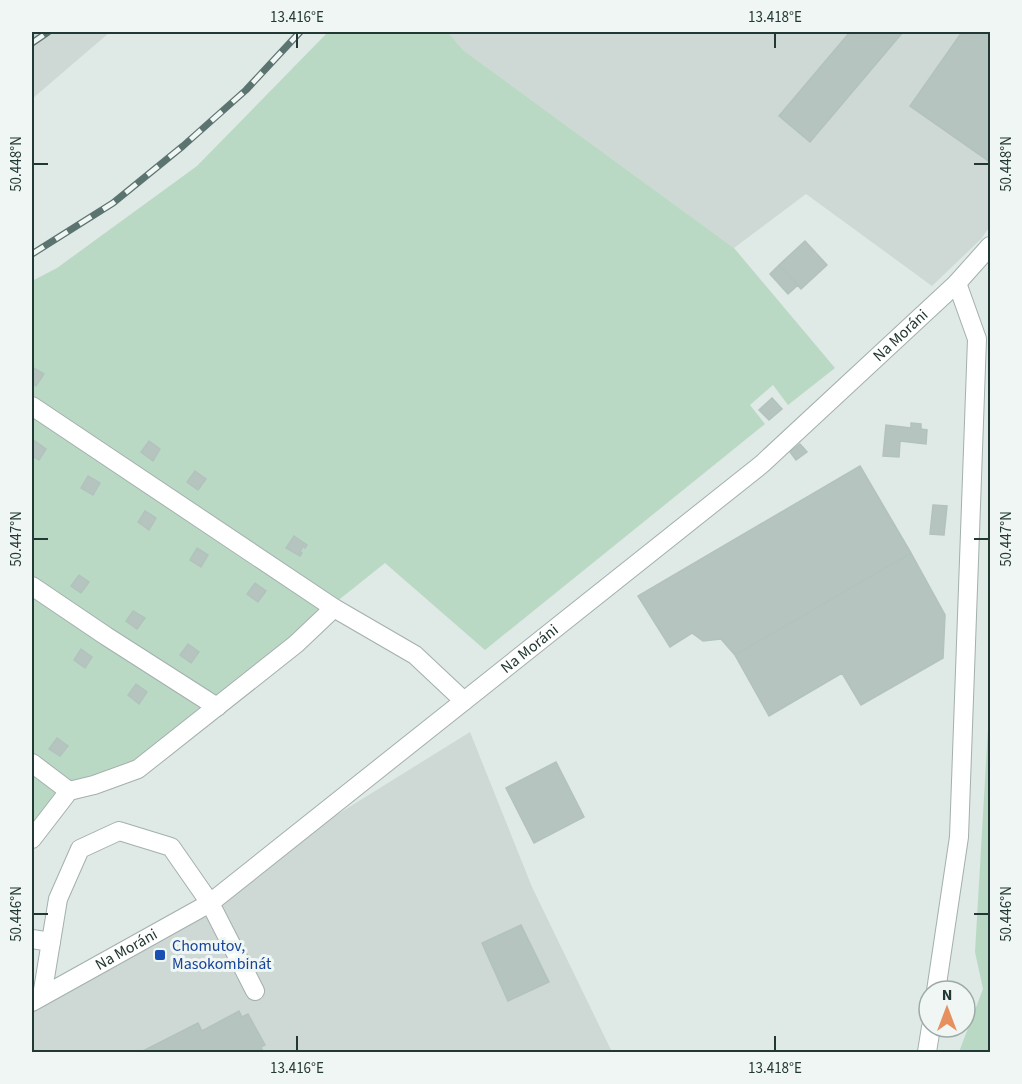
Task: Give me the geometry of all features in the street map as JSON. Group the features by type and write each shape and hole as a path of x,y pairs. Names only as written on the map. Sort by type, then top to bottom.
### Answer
{"lane":[{"name":"Na Moráni","path":"37,999 210,903 762,464 957,283 990,246"},
{"path":"938,979 959,837 977,339 957,283"},
{"path":"32,406 334,608 415,655 464,700"},
{"path":"32,586 217,706"},
{"path":"32,839 69,790 94,785 138,769 296,644 334,608"},
{"path":"32,763 69,790"},
{"path":"37,999 51,942 58,899 80,849 119,831 171,847 210,903 255,991"},
{"path":"32,939 51,942"}],"shaded area":[{"path":"32,32 110,32 32,99"},
{"path":"448,32 990,32 990,226 981,239 932,286 806,194 734,248 463,50"},
{"path":"470,732 532,887 612,1052 32,1052 32,1004"}],"green space":[{"path":"328,32 448,32 463,50 734,248 835,368 788,405 773,385 750,405 765,424 485,650 385,563 137,761 60,789 32,823 32,281 57,268 197,166"},
{"path":"990,694 990,1052 959,1052 964,1039 977,1039 977,1005 983,989 975,952"}],"building":[{"path":"850,32 903,32 810,142 779,116"},
{"path":"962,32 990,32 990,162 910,106"},
{"path":"805,241 827,265 801,289 779,265"},
{"path":"779,265 798,285 788,294 770,274"},
{"path":"32,367 44,374 36,386 32,383"},
{"path":"772,398 782,409 769,420 759,410"},
{"path":"911,423 921,424 921,429 927,430 926,444 900,441 899,457 883,456 886,425 911,428"},
{"path":"35,441 46,449 39,460 32,456"},
{"path":"149,441 160,449 153,461 141,452"},
{"path":"800,444 807,452 796,460 790,452"},
{"path":"860,466 911,553 735,655 721,639 703,641 692,633 670,647 638,596"},
{"path":"195,471 206,479 198,490 187,482"},
{"path":"88,476 100,483 93,495 81,488"},
{"path":"933,505 947,506 944,535 930,534"},
{"path":"145,511 156,518 149,530 138,522"},
{"path":"294,536 307,545 305,548 303,546 300,556 286,548"},
{"path":"197,548 208,555 201,567 190,560"},
{"path":"911,553 945,615 943,658 861,705 842,673 769,716 735,655"},
{"path":"79,575 89,582 81,593 71,586"},
{"path":"255,583 266,591 258,602 247,594"},
{"path":"133,611 145,618 137,629 126,621"},
{"path":"188,644 199,652 191,663 180,655"},
{"path":"81,649 92,657 85,668 74,660"},
{"path":"136,684 147,692 139,704 128,695"},
{"path":"57,738 68,746 60,756 49,749"},
{"path":"556,762 584,817 534,843 506,788"},
{"path":"521,925 549,982 508,1001 482,943"},
{"path":"239,1011 242,1017 248,1014 265,1045 261,1047 263,1052 141,1052 198,1023 202,1031"}],"railway":[{"path":"32,43 48,32"},
{"path":"32,254 113,203 183,146 246,90 300,32"}],"place":[{"name":"Chomutov, Masokombinát","path":"160,955"}]}
